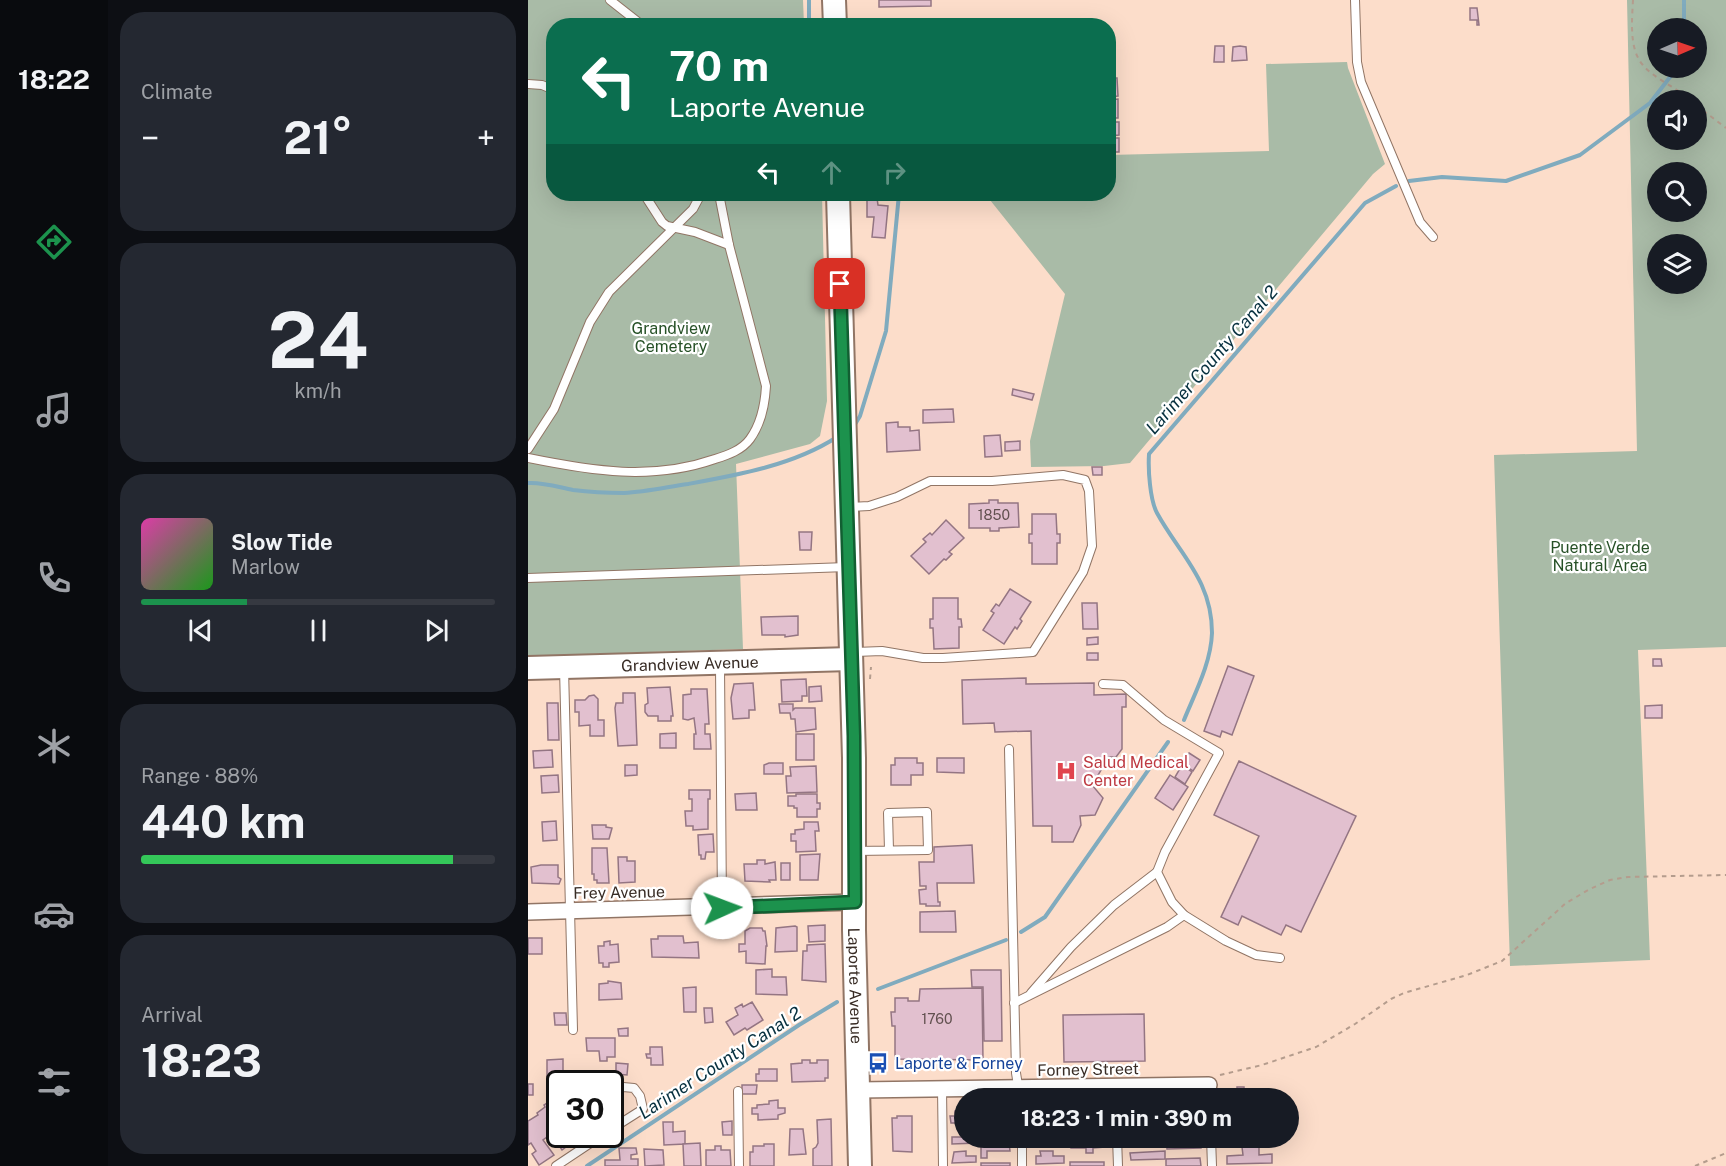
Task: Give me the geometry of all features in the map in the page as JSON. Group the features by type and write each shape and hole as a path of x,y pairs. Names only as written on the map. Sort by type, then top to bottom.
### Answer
{"street":[{"path":"834,0 835,18"},
{"name":"Laporte Avenue","path":"838,201 851,656 855,851 854,930 860,1166"},
{"name":"Grandview Avenue","path":"528,668 851,656"},
{"name":"Frey Avenue","path":"528,912 722,908 855,902"},
{"name":"Forney Street","path":"859,1090 954,1089"}],"lane":[{"path":"610,0 633,18"},
{"path":"1355,0 1357,62 1361,82 1420,222 1433,237"},
{"path":"528,84 546,87"},
{"path":"648,201 667,226 695,232 729,244"},
{"path":"528,449 554,409 590,322 609,292 675,228 697,201"},
{"path":"528,458 621,473 652,473 695,466 734,453 750,439 765,406 765,386 720,201"},
{"path":"846,507 869,507 930,481 992,481 1063,475 1085,480 1089,491 1092,546 1083,572 1033,652 923,658 882,651 851,656"},
{"path":"528,578 848,567"},
{"path":"720,662 722,908"},
{"path":"564,666 573,1030"},
{"path":"1029,996 1079,938 1114,905 1157,872 1165,852 1219,753 1164,720 1123,685 1103,684"},
{"path":"1009,749 1014,1003 1018,1088"},
{"path":"855,851 928,850 927,812 888,813 889,850"},
{"path":"1157,872 1172,902 1184,915 1226,941 1256,955 1280,958"},
{"path":"1014,1003 1167,927 1184,915"},
{"path":"624,1088 634,1088 640,1096 643,1109 624,1121"},
{"path":"942,1088 943,1166"},
{"path":"738,1091 739,1166"},
{"path":"556,1166 583,1148"},
{"path":"1022,1148 1022,1166"},
{"path":"1118,1148 1118,1166"},
{"path":"1211,1148 1212,1166"}],"path":[{"path":"1633,0 1636,55 1642,64 1678,90"},
{"path":"1707,113 1726,128"},
{"path":"1212,1088 1218,1076 1227,1072 1262,1065 1316,1047 1404,993 1443,983 1502,961 1566,903 1610,880 1628,877 1726,875"},
{"path":"1695,1166 1726,1153"}],"green space":[{"name":"Grandview Cemetery","path":"528,0 803,0 804,18 546,18 546,201 822,201 827,401 820,436 810,444 736,464 743,649 528,656"},
{"name":"Puente Verde Natural Area","path":"1627,0 1726,0 1726,647 1638,650 1650,960 1510,966 1494,455 1637,451"},
{"path":"1347,62 1385,164 1373,174 1130,463 1104,466 1031,467 1030,441 1065,294 991,201 1116,201 1116,155 1269,151 1266,64"}],"building":[{"path":"879,0 931,0 931,6 879,7"},
{"path":"1470,8 1477,8 1479,25 1477,25 1477,20 1470,20"},
{"path":"1215,46 1224,46 1224,62 1214,62"},
{"path":"1233,47 1246,47 1247,60 1232,61"},
{"path":"1116,78 1117,78 1118,96 1116,96"},
{"path":"1116,99 1118,99 1118,118 1116,118"},
{"path":"1116,122 1119,122 1119,135 1116,135"},
{"path":"1116,138 1119,138 1119,152 1116,152"},
{"path":"867,201 877,201 878,205 888,206 885,238 872,237 874,217 867,217"},
{"path":"1013,389 1034,394 1032,400 1012,395"},
{"path":"953,409 954,422 923,423 923,410"},
{"path":"898,422 898,427 910,427 910,431 919,430 920,450 887,452 886,423"},
{"path":"1000,435 1002,456 985,457 984,436"},
{"path":"1020,441 1020,450 1005,451 1005,442"},
{"path":"1092,467 1102,467 1102,475 1093,475"},
{"path":"989,500 998,500 998,503 1018,503 1019,527 999,528 999,531 990,531 990,528 969,528 969,504 989,503"},
{"path":"1032,514 1056,514 1057,534 1060,534 1060,543 1057,543 1057,564 1032,564 1032,543 1029,543 1029,534 1032,534"},
{"path":"946,520 964,538 949,552 952,554 929,574 911,556 926,542 923,539 930,533 932,535"},
{"path":"799,532 812,532 811,550 800,550"},
{"path":"1010,589 1031,602 1020,619 1022,621 1017,629 1015,627 1004,644 983,630 994,613 991,611 996,604 999,606"},
{"path":"933,598 958,598 958,619 961,619 962,627 959,627 959,648 934,649 933,628 930,628 930,619 933,619"},
{"path":"1082,603 1097,603 1098,629 1083,629"},
{"path":"798,616 798,635 785,637 785,635 762,635 761,617"},
{"path":"1098,637 1098,644 1087,645 1087,638"},
{"path":"1087,653 1098,653 1098,660 1087,660"},
{"path":"1653,659 1661,659 1662,666 1653,666"},
{"path":"1228,666 1254,676 1232,735 1222,731 1220,737 1204,731"},
{"name":"Salud Medical Center","path":"1026,678 1026,684 1094,683 1094,695 1126,694 1126,707 1122,707 1122,749 1116,757 1109,757 1092,785 1103,798 1095,815 1080,816 1081,825 1073,842 1052,842 1052,826 1033,826 1031,731 995,732 994,723 963,724 962,680"},
{"path":"806,679 807,696 802,696 802,701 782,702 781,680"},
{"path":"753,683 755,710 749,710 749,718 733,719 731,698 734,684"},
{"path":"821,686 822,701 809,702 809,687"},
{"path":"670,687 673,716 671,716 671,721 658,721 658,716 648,716 645,712 645,705 648,703 647,688"},
{"path":"691,689 707,689 709,724 705,724 705,734 710,734 711,749 694,749 694,734 696,734 694,718 683,719 683,695 691,694"},
{"path":"623,693 635,693 637,745 618,746 615,708 616,703 623,703"},
{"path":"594,695 598,699 598,720 604,720 604,736 590,736 590,725 579,726 579,712 575,712 575,700 585,700"},
{"path":"547,703 558,703 559,740 548,740"},
{"path":"779,704 793,704 793,710 795,708 815,708 816,729 796,732 795,719 791,719 790,713 780,713"},
{"path":"1662,705 1662,718 1645,718 1645,706"},
{"path":"676,733 676,748 660,748 660,734"},
{"path":"796,734 814,734 814,760 796,760"},
{"path":"552,750 553,767 534,768 533,751"},
{"path":"1189,753 1200,760 1193,771 1182,764"},
{"path":"895,758 917,758 917,763 923,763 923,775 911,775 911,785 891,785 891,765 895,765"},
{"path":"937,758 964,758 964,773 937,772"},
{"path":"1239,761 1356,816 1301,932 1286,925 1281,935 1242,916 1238,925 1221,917 1259,836 1214,815"},
{"path":"783,763 783,774 764,774 764,765"},
{"path":"625,765 637,765 637,775 625,776"},
{"path":"1182,765 1192,772 1185,784 1175,777"},
{"path":"816,766 817,792 787,793 786,776 791,776 790,767"},
{"path":"558,775 559,792 542,793 541,776"},
{"path":"1170,775 1188,787 1173,810 1155,798"},
{"path":"689,790 710,790 708,829 693,830 693,826 686,826 685,811 692,811"},
{"path":"756,793 757,810 736,810 735,794"},
{"path":"796,794 817,794 820,809 817,809 817,817 797,817 797,808 788,806 788,796 796,796"},
{"path":"556,821 557,840 543,841 542,822"},
{"path":"804,822 818,822 819,831 815,831 816,851 796,852 796,841 791,841 791,834 795,834 795,830 804,829"},
{"path":"592,825 606,825 612,828 609,839 593,839"},
{"path":"713,834 714,852 706,852 705,859 701,859 698,835"},
{"path":"972,845 974,883 937,883 940,906 920,904 919,890 926,889 926,886 920,886 919,862 934,862 934,847"},
{"path":"592,848 607,848 609,883 597,883 597,880 594,880"},
{"path":"820,854 818,880 800,880 800,855"},
{"path":"618,857 627,857 627,861 635,861 635,882 619,883"},
{"path":"757,860 765,860 765,864 775,862 776,880 769,880 770,882 745,881 744,864 757,864"},
{"path":"781,863 790,863 790,880 781,880"},
{"path":"558,865 558,877 561,879 559,884 532,883 531,867"},
{"path":"955,911 956,932 920,932 920,912"},
{"path":"825,925 825,941 809,942 808,926"},
{"path":"797,927 797,951 775,952 776,928"},
{"path":"750,928 762,928 765,931 767,946 765,964 746,963 746,951 739,952 739,944 745,944 745,931"},
{"path":"658,936 683,936 684,943 698,942 699,958 652,957 651,939 658,939"},
{"path":"528,938 542,938 542,954 528,954"},
{"path":"610,941 610,945 618,944 619,962 609,963 609,967 603,967 603,963 599,963 598,946 604,946 604,942"},
{"path":"825,944 826,982 802,980 803,951 807,951 807,945"},
{"path":"772,969 772,977 786,977 787,995 756,994 756,970"},
{"path":"971,970 1001,970 1002,1041 984,1041 983,987 972,987"},
{"path":"608,981 621,983 622,999 599,1000 599,984 608,983"},
{"path":"696,987 696,1012 684,1012 683,988"},
{"path":"982,988 983,1060 895,1059 895,1026 892,1026 891,1012 895,1012 895,998 919,1001 920,989"},
{"path":"752,1002 763,1020 734,1035 726,1022 738,1015 735,1008"},
{"path":"704,1008 712,1008 713,1022 705,1023"},
{"path":"554,1013 566,1013 567,1025 555,1025"},
{"path":"1144,1014 1145,1061 1064,1062 1063,1015"},
{"path":"628,1028 628,1036 619,1036 618,1029"},
{"path":"586,1038 615,1038 615,1057 607,1057 607,1061 600,1061 599,1051 587,1051"},
{"path":"650,1047 662,1047 663,1065 651,1065 651,1058 647,1058 646,1054 650,1054"},
{"path":"563,1059 563,1070 547,1070 547,1060"},
{"path":"802,1060 817,1063 817,1060 828,1060 828,1078 825,1078 825,1081 792,1082 791,1064 802,1063"},
{"path":"616,1063 628,1064 627,1075 624,1075 624,1070 616,1070"},
{"path":"759,1069 777,1069 777,1081 756,1081"},
{"path":"528,1084 533,1084 533,1095 528,1095"},
{"path":"742,1085 757,1085 756,1094 742,1094"},
{"path":"778,1100 778,1108 785,1108 785,1113 778,1115 778,1119 758,1120 758,1114 752,1114 752,1108 757,1108 757,1105 769,1104 769,1101"},
{"path":"546,1104 546,1138 543,1140 546,1148 549,1148 554,1155 539,1165 532,1154 536,1151 531,1143 528,1145 528,1121 538,1115 537,1113 545,1107"},
{"path":"897,1116 912,1116 912,1152 893,1151 892,1118 897,1118"},
{"path":"950,1116 954,1116 954,1123 951,1123"},
{"path":"831,1119 832,1166 813,1166 813,1149 818,1143 817,1120"},
{"path":"732,1121 732,1135 723,1135 722,1122"},
{"path":"663,1122 673,1122 673,1132 685,1131 685,1144 664,1145"},
{"path":"790,1129 803,1129 806,1154 789,1155"},
{"path":"700,1143 701,1166 684,1166 683,1144"},
{"path":"764,1144 774,1144 774,1166 750,1166 750,1152 753,1152 753,1146 764,1146"},
{"path":"715,1146 721,1146 721,1150 730,1150 731,1166 706,1166 706,1150 715,1150"},
{"path":"619,1148 636,1148 637,1154 631,1155 631,1159 638,1159 638,1166 605,1166 605,1160 620,1160"},
{"path":"981,1148 1010,1148 1010,1151 987,1151 987,1158 981,1158"},
{"path":"1086,1148 1093,1148 1093,1153 1086,1153"},
{"path":"1242,1148 1259,1148 1259,1155 1272,1154 1272,1163 1227,1164 1227,1156 1243,1155"},
{"path":"644,1149 663,1150 664,1165 645,1166"},
{"path":"966,1151 966,1156 976,1156 976,1162 952,1163 954,1152"},
{"path":"1040,1151 1053,1151 1053,1156 1064,1156 1064,1163 1036,1164 1036,1156 1041,1156"},
{"path":"1165,1151 1165,1159 1131,1160 1130,1153"},
{"path":"1200,1158 1201,1166 1166,1166 1166,1159"},
{"path":"1070,1162 1104,1162 1104,1166 1070,1166"},
{"path":"981,1163 1010,1163 1010,1166 981,1166"}],"waterway":[{"path":"809,0 809,18"},
{"name":"Larimer County Canal 2","path":"1684,0 1684,18"},
{"name":"Larimer County Canal 2","path":"1409,181 1442,177 1506,181 1580,155 1650,103 1669,78"},
{"name":"Larimer County Canal 2","path":"1184,720 1209,655 1212,633 1211,614 1201,583 1157,513 1150,485 1149,454 1365,203 1396,186"},
{"path":"854,426 860,416 886,331 898,201"},
{"path":"528,483 598,492 648,491 765,468 803,455 837,437"},
{"name":"Larimer County Canal 2","path":"1021,932 1045,917 1168,742"},
{"name":"Larimer County Canal 2","path":"878,989 1006,940"},
{"name":"Larimer County Canal 2","path":"587,1166 837,1002"}],"place":[{"name":"Salud Medical Center","path":"1066,771"},
{"name":"Laporte & Forney","path":"878,1063"}],"route":[{"path":"722,908 855,902 854,736 840,284"}]}
